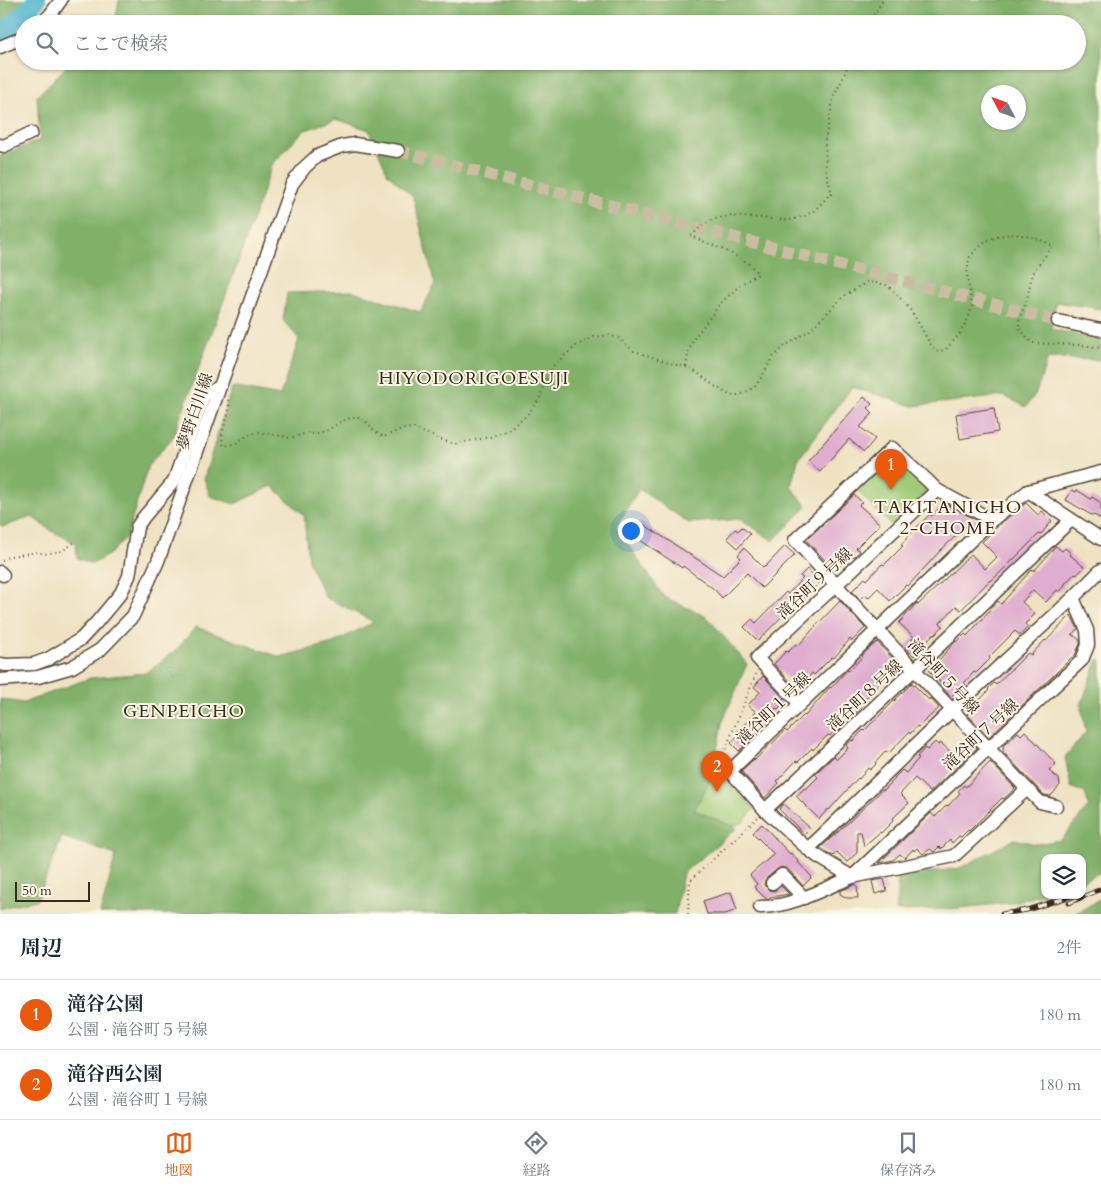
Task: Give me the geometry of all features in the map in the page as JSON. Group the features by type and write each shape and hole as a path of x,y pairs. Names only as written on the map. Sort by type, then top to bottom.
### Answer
{"street":[{"path":"50,15 61,0"},
{"path":"0,47 15,41"},
{"path":"0,145 4,146 31,134"},
{"name":"夢野白川線","path":"0,680 38,677 72,667 100,650 133,616 158,561 292,184 305,167 317,156 342,146 355,144 398,151"},
{"path":"1058,321 1101,330"},
{"path":"0,664 6,666 34,664 48,660 81,639 121,593 129,576 137,527 174,481 204,395 218,391"},
{"name":"滝谷町５号線","path":"937,490 892,448 795,540 1027,789 1040,802 1056,806"},
{"name":"滝谷町１号線","path":"730,771 992,520 1028,491 1101,472"},
{"path":"937,490 992,520"},
{"name":"滝谷町９号線","path":"758,658 937,490"},
{"path":"1028,491 1101,539"},
{"name":"滝谷町８号線","path":"765,810 1071,520"},
{"path":"808,849 1101,570"},
{"name":"滝谷町７号線","path":"852,877 1082,660 1088,645 1088,630 1073,598"},
{"path":"758,658 800,704"},
{"path":"730,771 765,810 808,849 852,877"},
{"path":"760,907 770,907 804,898 852,877 954,856 1027,789"},
{"path":"772,883 782,875 804,898"}],"path":[{"path":"874,15 883,0"},
{"path":"686,367 690,346 720,304 740,285 758,274 755,269 735,256 691,236 702,226 714,219 728,216 790,220 805,216 815,210 832,194 826,171 825,140 834,96 846,70"},
{"path":"218,391 228,399 230,406 221,439 224,446 234,444 250,434 259,432 291,438 306,433 315,434 328,430 342,421 356,416 368,423 374,431 384,437 401,429 414,428 454,444 490,437 508,430 526,416 539,400 544,381 554,365 576,346 594,336 610,335 618,338 634,351 686,367 698,373 710,384 730,396 742,394 755,387 772,359 785,346 810,330 844,296 867,282 886,284 912,312 931,345 938,352 946,349 959,335 968,319 972,306 967,274 969,258 984,243 999,236 1016,234 1031,236 1053,246 1035,269 1031,280 1020,320 1019,328 1023,334 1032,343 1081,345 1101,348"},
{"path":"0,561 10,556 62,551 75,542"},
{"path":"730,771 724,770 721,760 759,667 758,658"},
{"path":"688,914 690,881 765,810"}],"green space":[{"path":"0,0 41,0 30,15 15,15 15,26 0,33"},
{"path":"119,0 1101,0 1101,309 1056,302 1051,329 1101,340 1101,360 1048,358 1036,393 1026,407 1004,396 913,406 852,387 798,460 791,486 807,507 773,541 741,519 689,523 639,489 616,527 664,597 707,617 747,664 722,723 712,777 694,810 737,828 683,873 675,914 534,914 525,911 503,914 100,914 116,855 62,837 37,900 0,909 0,699 23,703 90,678 146,673 177,649 196,627 280,657 333,643 374,622 325,597 308,561 304,515 272,486 234,504 210,496 204,478 232,387 280,396 299,339 283,320 287,293 353,291 420,312 435,285 413,197 388,174 369,130 336,119 303,131 272,165 173,437 148,466 127,536 110,554 92,564 77,558 76,543 55,533 32,517 2,527 0,524 0,156 40,140 37,96 63,70 1086,70 1086,15 116,15"},
{"path":"896,455 926,482 925,493 892,526 855,488 888,456"},
{"path":"1101,659 1101,872 1086,879 1086,854 1041,854 1041,895 1010,903 949,909 896,911 898,877 960,868 1015,839 1036,844 1061,840 1089,806 1085,793 1071,787 1065,757 1086,732 1081,705 1097,661"},
{"path":"717,762 720,776 755,808 742,823 682,840 670,829"},
{"path":"1101,899 1101,914 1071,914 1076,913"}],"building":[{"path":"864,397 872,404 868,408 873,413 860,427 875,439 864,452 849,439 820,472 808,461"},
{"path":"994,408 998,432 960,439 956,414"},
{"path":"1072,490 1076,492 1077,490 1101,503 1101,519 1066,500"},
{"path":"854,495 862,502 859,505 880,524 856,548 860,551 854,557 852,554 835,571 806,540"},
{"path":"944,503 978,521 971,529 967,525 908,586 906,585 890,601 878,588 868,598 865,594 860,599 852,591 865,578 867,580 882,564 884,565 903,546 901,545 913,531 930,514 932,516"},
{"path":"1026,503 1038,515 1042,511 1052,521 1040,535 990,580 961,610 956,606 940,623 943,626 935,635 933,634 914,656 910,653 905,647 914,637 899,623 917,603 918,605 971,554 985,569 997,557 982,542"},
{"path":"640,522 723,576 741,558 738,555 744,548 763,567 785,546 795,555 762,588 747,573 722,598 714,589 683,566 682,568 631,534"},
{"path":"742,527 750,534 738,548 727,538 735,529 738,531"},
{"path":"1056,546 1062,551 1065,548 1084,567 1077,575 1075,573 1059,592 1057,590 1046,602 1033,590 1022,602 1035,614 1025,624 1028,627 1020,635 1015,631 989,657 990,659 964,683 966,685 960,691 958,689 951,697 942,687 942,684 929,671 956,641 965,634 967,636 998,601 1001,604 1032,569 1034,571"},
{"path":"807,569 820,582 795,607 793,605 758,641 744,627 752,619 756,623 786,592 788,594 803,578 800,576"},
{"path":"840,601 865,628 852,641 850,639 834,658 832,657 814,675 812,673 797,689 774,664 786,651 788,652 796,644 798,646"},
{"path":"1071,615 1078,629 1072,634 1080,640 1074,657 989,737 967,714 994,683 996,685 1028,653 1031,655"},
{"path":"877,642 898,664 863,701 865,703 855,714 851,718 848,716 830,736 828,735 813,750 812,748 798,762 796,761 777,781 779,783 765,798 741,771 785,730 787,732 805,716 829,688 847,670 849,671 862,655"},
{"path":"763,676 784,698 781,701 784,703 778,709 776,708 739,751 731,743 739,734 737,732 756,712 748,705 760,692 754,687"},
{"path":"912,683 939,708 910,734 909,732 889,753 886,751 876,764 870,770 868,768 819,819 796,796 818,777 815,774 834,756 837,759 848,748 846,745 864,731"},
{"path":"1025,731 1056,764 1049,771 1059,779 1060,785 1051,796 1044,795 1003,752 1003,746 1018,732 1021,735"},
{"path":"967,738 977,748 930,792 915,778 900,794 909,803 892,819 893,821 881,833 864,846 861,832 857,832 857,853 847,862 837,852 833,856 820,848 884,790 902,770 906,773 925,748 927,750 935,742 938,745 941,743 952,753"},
{"path":"990,762 1015,788 1004,799 1002,798 969,831 961,837 959,836 952,843 950,840 941,849 939,847 934,852 930,849 923,854 917,848 914,851 913,849 905,858 900,854 893,860 879,863 931,813 935,817 948,806 960,793 958,791 964,785 966,787"},
{"path":"783,804 810,828 804,834 779,809"},
{"path":"762,824 812,877 803,886 788,869 781,867 765,880 764,885 769,890 774,891 781,886 789,894 765,898 754,887 757,884 750,875 774,854 753,833"},
{"path":"884,879 887,891 875,894 872,881"},
{"path":"857,885 858,898 847,898 840,894 840,891"},
{"path":"731,892 737,910 725,914 707,914 703,901"}],"waterway":[{"path":"22,15 37,0"},
{"path":"0,36 15,21"}],"tunnel":[{"path":"398,151 1058,321"}],"railway":[{"path":"1069,903 1101,889"},
{"path":"1002,914 1027,910 1061,899"}],"place":[{"name":"滝谷公園","path":"891,490"},
{"name":"滝谷西公園","path":"717,792"}],"district":[{"name":"HIYODORIGOESUJI","path":"474,378"},
{"name":"TAKITANICHO 2-CHOME","path":"948,517"},
{"name":"GENPEICHO","path":"184,711"}]}
